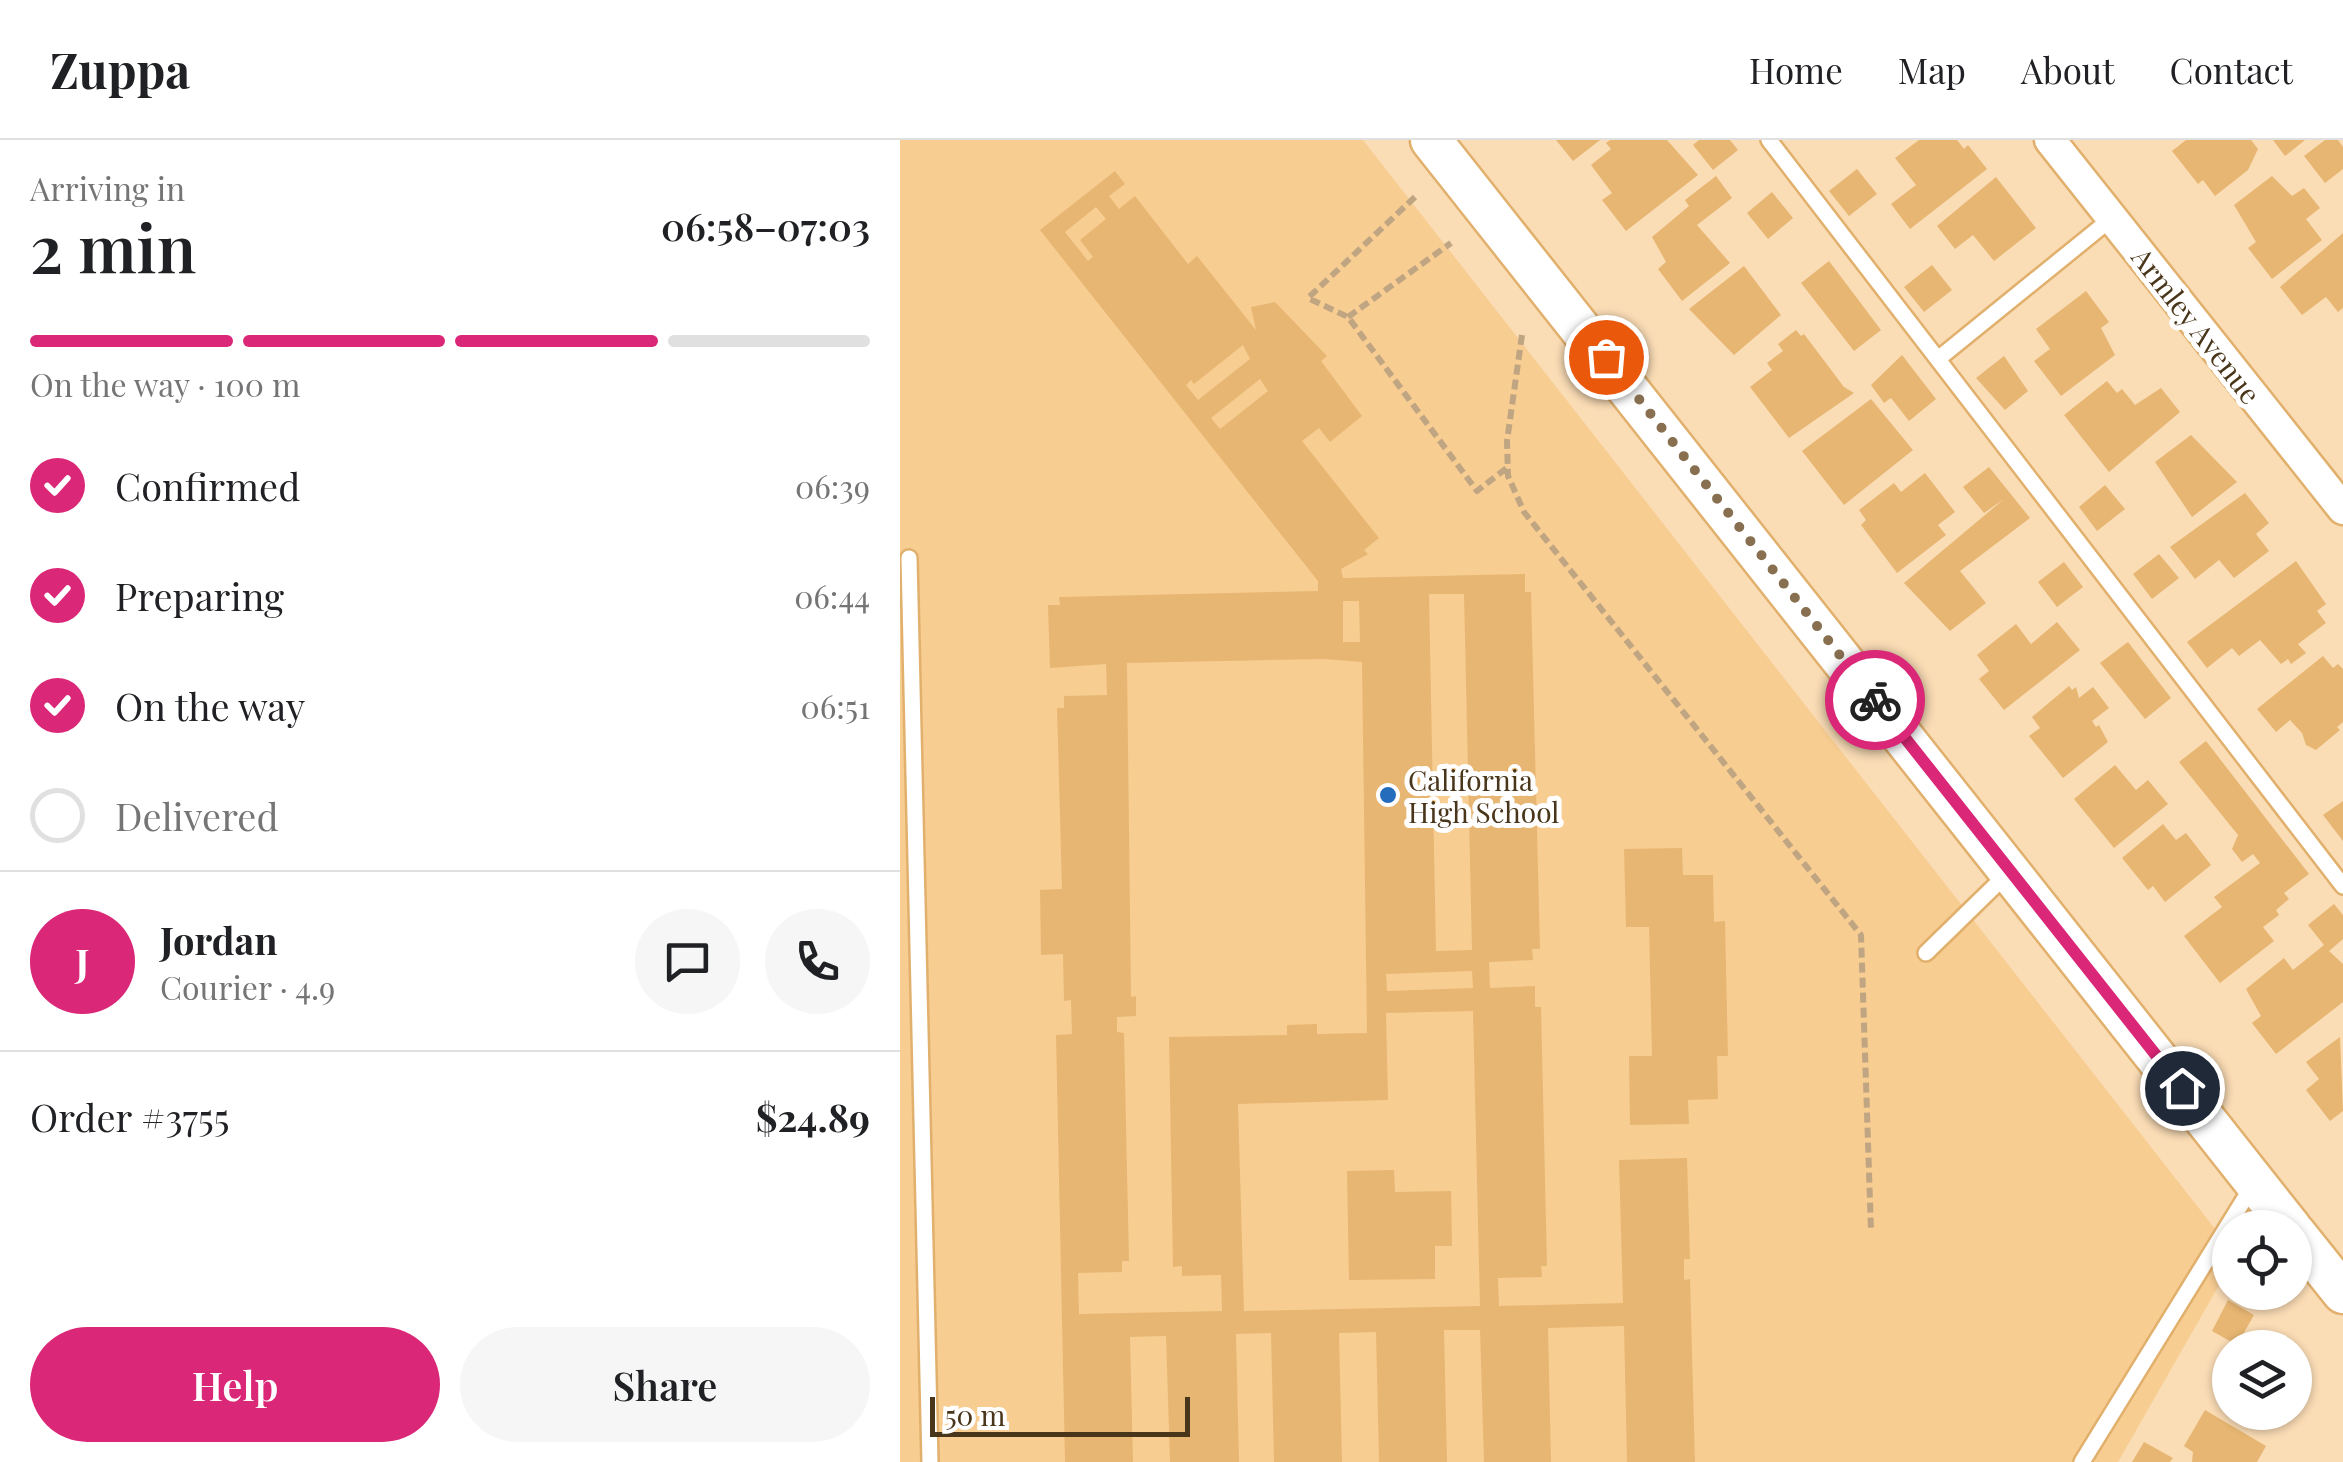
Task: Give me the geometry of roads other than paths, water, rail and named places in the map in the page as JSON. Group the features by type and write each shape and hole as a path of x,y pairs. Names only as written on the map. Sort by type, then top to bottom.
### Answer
{"main road":[{"path":"1431,140 2277,1210"},
{"path":"2312,1254 2343,1294"}],"street":[{"name":"Armley Avenue","path":"2050,140 2343,509"}],"lane":[{"path":"1769,140 2343,886"},
{"path":"1938,359 2112,218"},
{"path":"909,558 930,1462"},
{"path":"1926,953 2010,871"},
{"path":"2082,1462 2255,1182"}],"place":[{"name":"California High School","path":"1388,795"}]}
